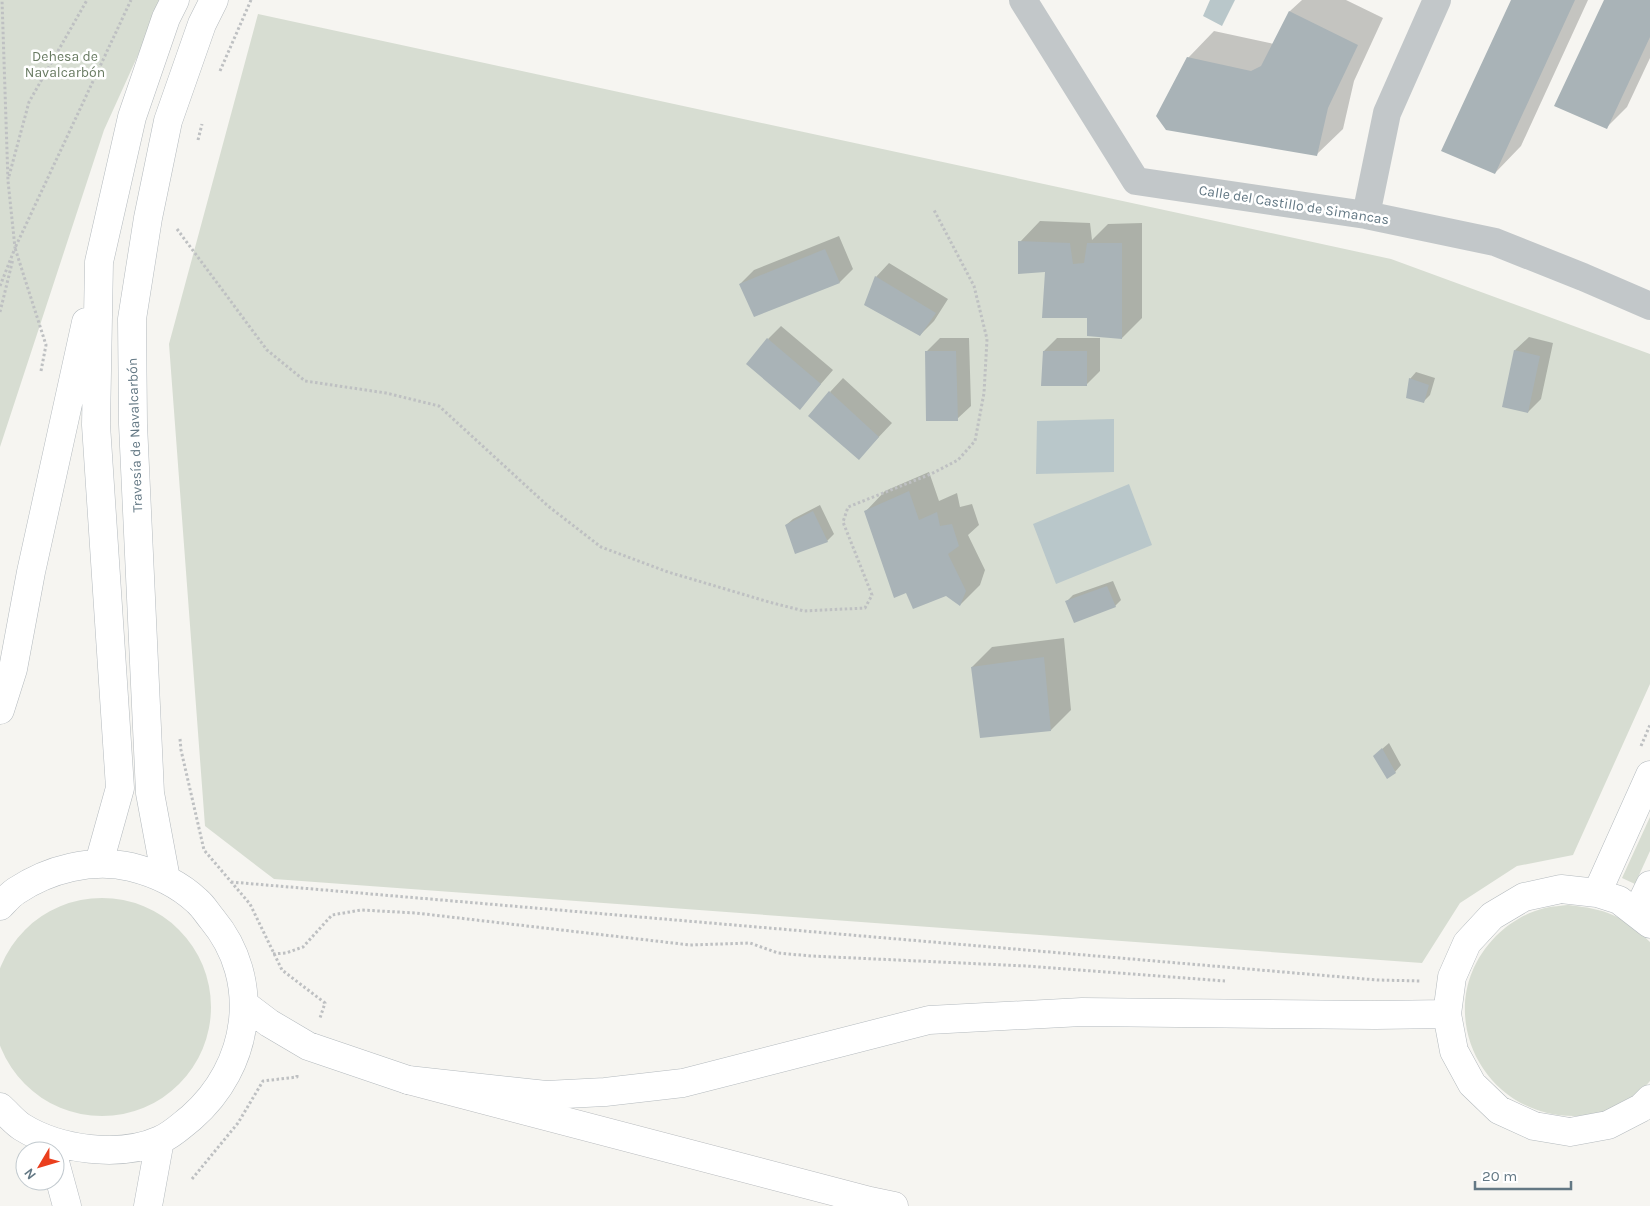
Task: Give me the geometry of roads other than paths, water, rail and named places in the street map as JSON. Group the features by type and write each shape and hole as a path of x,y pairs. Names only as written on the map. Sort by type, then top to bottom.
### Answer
{"main road":[{"path":"0,710 13,669 31,572 132,117 166,18 175,0"},
{"name":"Travesía de Navalcarbón","path":"166,879 150,793 133,424 132,319 148,218 168,121 202,24 214,0"},
{"path":"99,262 96,425 120,788 99,863"},
{"path":"1597,893 1644,763"},
{"path":"0,906 15,891 55,871 99,863 122,865 144,870 166,879 197,901 222,931 238,966 244,1004 240,1040 227,1074 207,1104 179,1128 160,1140 132,1148 106,1151 78,1147 65,1149"},
{"path":"1650,885 1643,918 1619,900 1597,893 1561,889 1524,897 1492,916 1467,943 1452,977 1448,1014 1454,1051 1472,1084 1500,1110 1534,1126 1570,1132 1608,1126 1641,1108 1650,1099"},
{"path":"244,1004 269,1023 308,1046 408,1080 894,1206"},
{"path":"408,1080 546,1095 605,1092 683,1083 929,1020 1082,1012 1448,1014"},
{"path":"0,1107 39,1141"},
{"path":"148,1206 160,1140"},
{"path":"63,1191 67,1206"}],"street":[{"name":"Calle del Castillo de Simancas","path":"1023,0 1136,181 1366,215 1495,242 1650,306"},
{"path":"1366,215 1388,113 1437,0"}],"park label":[{"name":"Dehesa de Navalcarbón","path":"65,64"}]}
